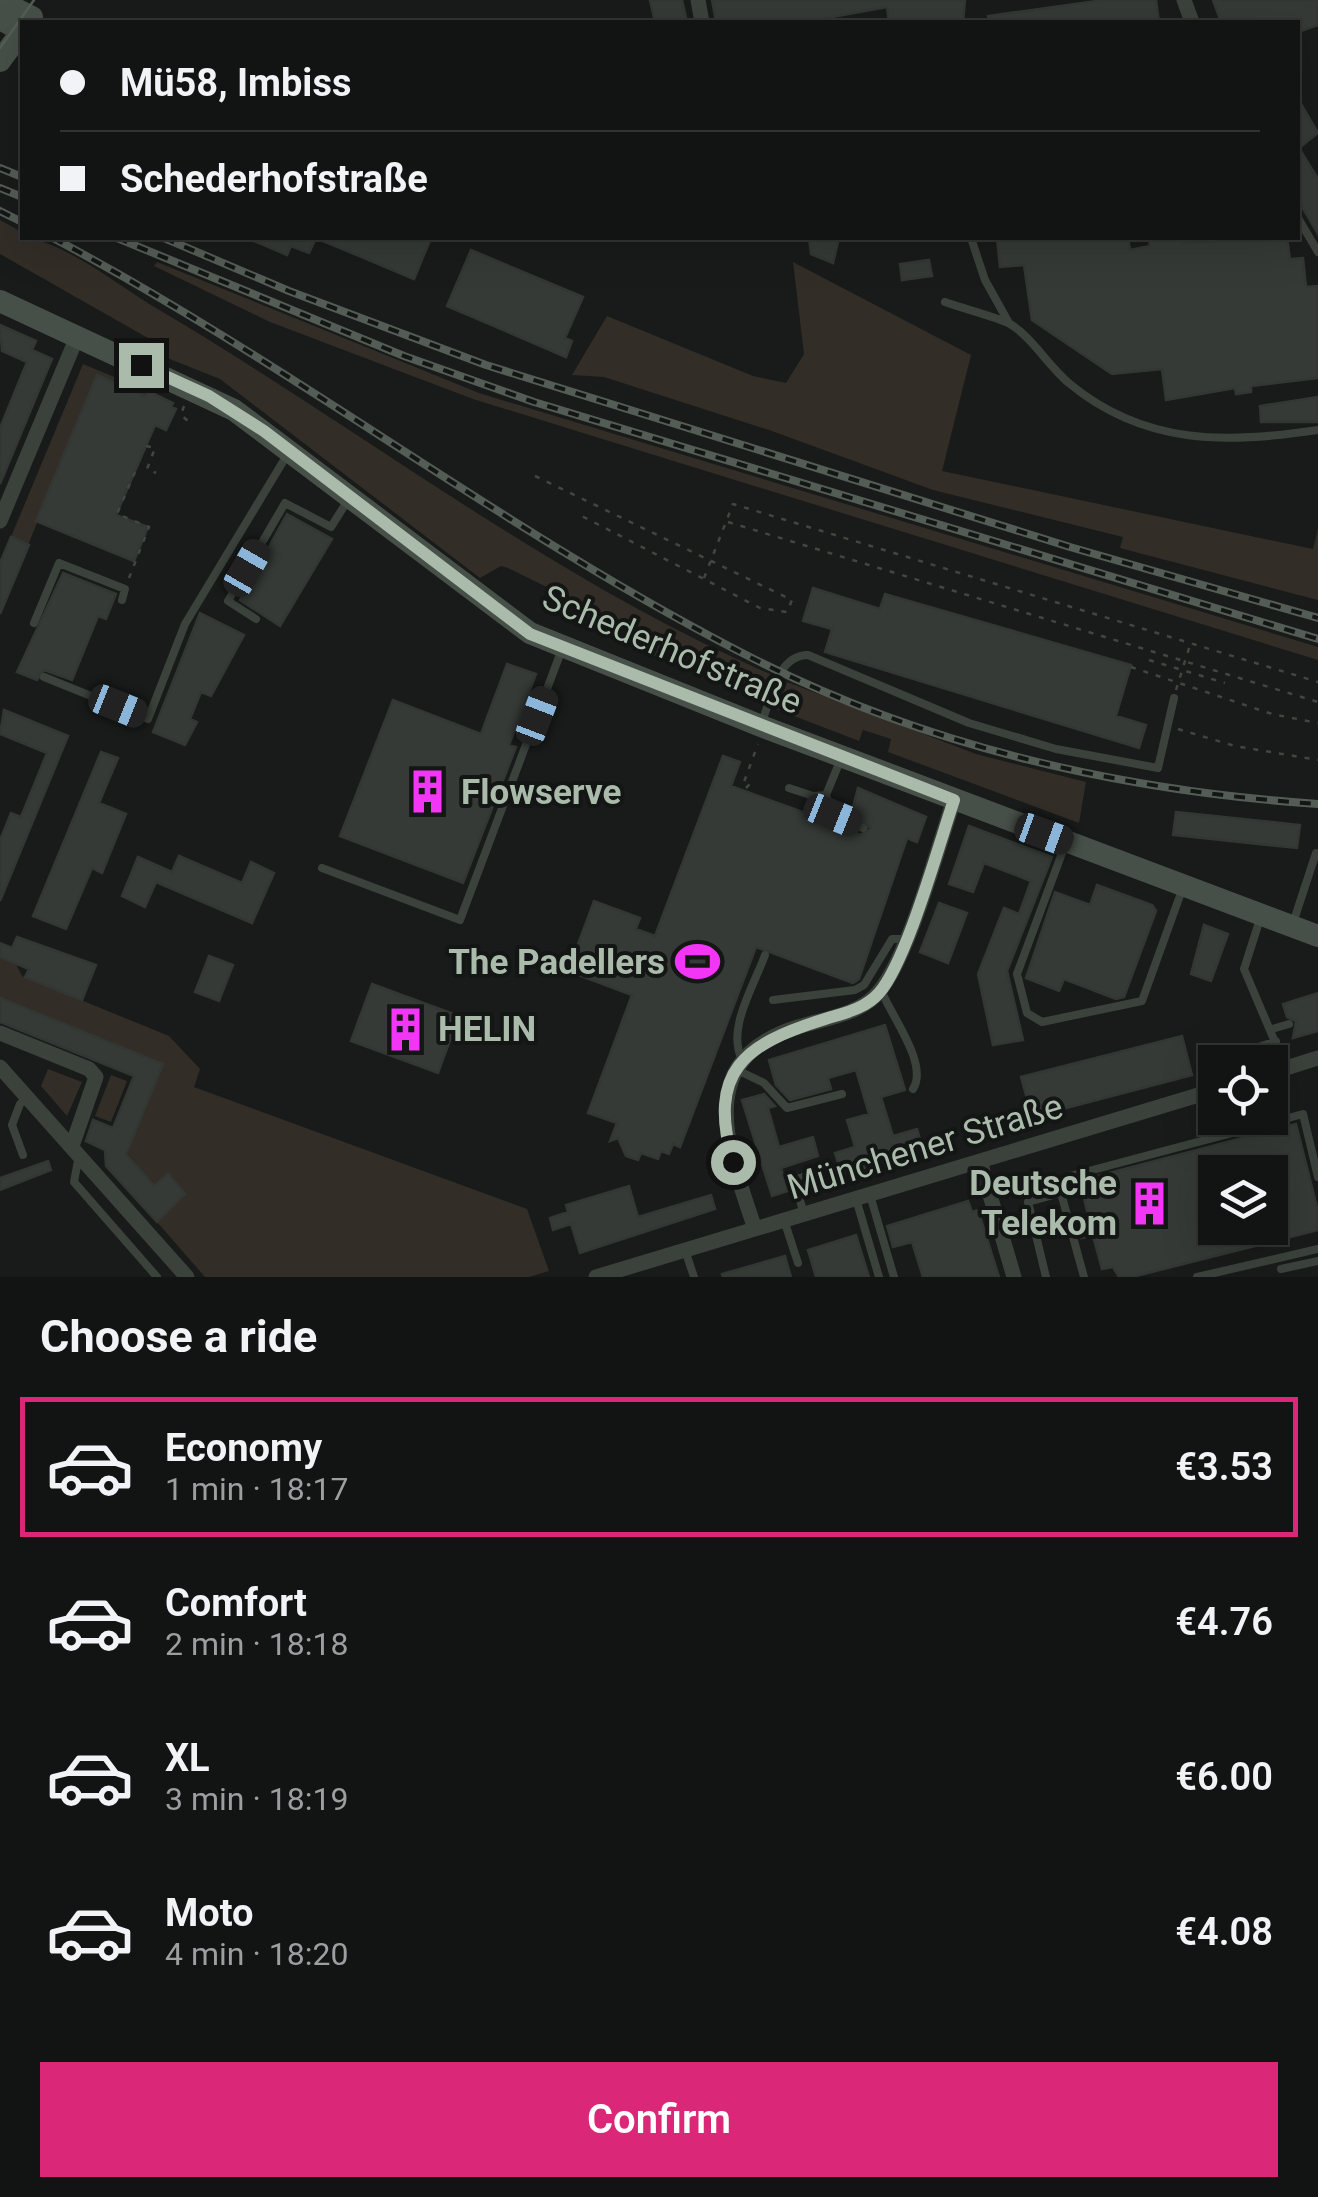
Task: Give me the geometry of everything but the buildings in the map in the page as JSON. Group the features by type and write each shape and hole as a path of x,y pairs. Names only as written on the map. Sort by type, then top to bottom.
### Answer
{"street":[{"path":"3,7 27,20"},
{"path":"0,61 20,36"},
{"name":"Schederhofstraße","path":"0,302 209,396 290,449 530,634 760,726 1318,936"},
{"path":"0,520 77,337"},
{"path":"754,1230 726,1132 725,1106 740,1065 764,1040 856,1009 881,990 904,939 954,800"},
{"path":"0,1033 89,1069 96,1078 76,1151"},
{"path":"1288,1068 1318,1058"},
{"path":"0,1067 187,1277"},
{"name":"Münchener Straße","path":"596,1277 1198,1095"},
{"path":"980,1161 1014,1277"}],"lane":[{"path":"1300,221 1318,252"},
{"path":"972,240 986,280 1009,322 1052,369 1086,397 1136,426 1186,437 1318,430"},
{"path":"945,302 1009,322"},
{"path":"44,677 148,718 186,624 290,449"},
{"path":"256,619 228,601 285,503 331,527 350,497"},
{"path":"34,623 59,562 125,589 122,600"},
{"path":"322,868 460,920 562,648"},
{"path":"760,726 784,666 798,655 817,658 915,703 1056,749 1158,768 1174,698"},
{"path":"842,757 826,795 833,815 863,828"},
{"path":"789,788 813,796 826,795"},
{"path":"1066,842 1017,974 1027,1012 1042,1022 1142,1001 1183,886"},
{"path":"1292,927 1316,853"},
{"path":"1262,916 1250,940 1244,969 1276,1045"},
{"path":"772,1000 855,990 864,985 892,938 904,939"},
{"path":"765,955 736,1033 740,1065 764,1082 788,1108 842,1094"},
{"path":"881,990 917,1062 918,1081 913,1088"},
{"path":"1272,1029 1289,1024"},
{"path":"1264,1045 1276,1041"},
{"path":"23,1155 12,1125 20,1104 28,1097"},
{"path":"1084,1277 1061,1194 1070,1176 1303,1114 1318,1177"},
{"path":"76,1151 74,1182 157,1277"},
{"path":"804,1214 794,1180 806,1176"},
{"path":"1046,1277 1028,1202 1061,1194"},
{"path":"863,1197 879,1277"},
{"path":"863,1197 894,1277"},
{"path":"784,1220 798,1264"},
{"path":"1197,1277 1318,1248"},
{"path":"685,1250 694,1277"},
{"path":"1280,1270 1318,1261"}],"path":[{"path":"184,404 181,415 188,421"},
{"path":"146,446 155,448 147,468"},
{"path":"132,568 149,527 117,514 135,472 147,468 156,473"},
{"path":"536,476 710,564 792,600 787,612 760,608 576,513"},
{"path":"704,578 733,504 1318,682"},
{"path":"728,522 1318,702"},
{"path":"1174,698 1190,643"},
{"path":"1149,660 1225,683"},
{"path":"1130,667 1272,714 1318,722"},
{"path":"1167,726 1235,746 1318,760"},
{"path":"741,790 750,784 744,782 753,757"}],"shaded area":[{"path":"0,220 20,231 20,240 54,246 90,266 534,549 689,636 770,674 766,686 750,687 508,568 501,566 480,578 220,379 152,352 155,342 0,254"},
{"path":"157,262 479,393 1318,647 1318,660 473,399 270,322 154,266"},
{"path":"793,262 971,355 942,471 1313,549 1318,528 1318,600 1120,548 1123,537 933,490 772,431 604,377 572,375 607,316 753,376 786,383 804,354"},
{"path":"83,364 148,391 146,397 97,376 28,545 11,537"},
{"path":"787,682 976,754 1086,782 1079,823 888,752 891,739 863,730 859,741 776,709"},
{"path":"0,957 16,964 22,976 169,1036 200,1069 194,1087 527,1209 549,1271 529,1277 205,1277 157,1222 185,1194 168,1175 154,1186 127,1153 162,1064 0,998"},
{"path":"48,1069 82,1082 67,1116 41,1086"},
{"path":"111,1075 127,1081 111,1122 95,1116"}],"tram line":[{"path":"0,48 34,0"}],"railway":[{"path":"0,168 20,176"},
{"path":"0,188 20,196"},
{"path":"0,211 20,221"},
{"path":"57,240 231,341 491,507 667,613 824,692 961,741 1031,760 1174,788 1318,804"},
{"path":"122,240 404,356 534,402 1318,639"},
{"path":"169,240 289,291 486,365 1070,547 1318,618"}],"place":[{"name":"Flowserve","path":"428,792"},
{"name":"The Padellers","path":"698,962"},
{"name":"HELIN","path":"405,1029"},
{"name":"Deutsche Telekom","path":"1150,1203"}],"route":[{"path":"141,365 234,410 530,634 580,657 954,800 897,959 879,993 856,1009 764,1040 737,1070 725,1106 733,1162"}]}
